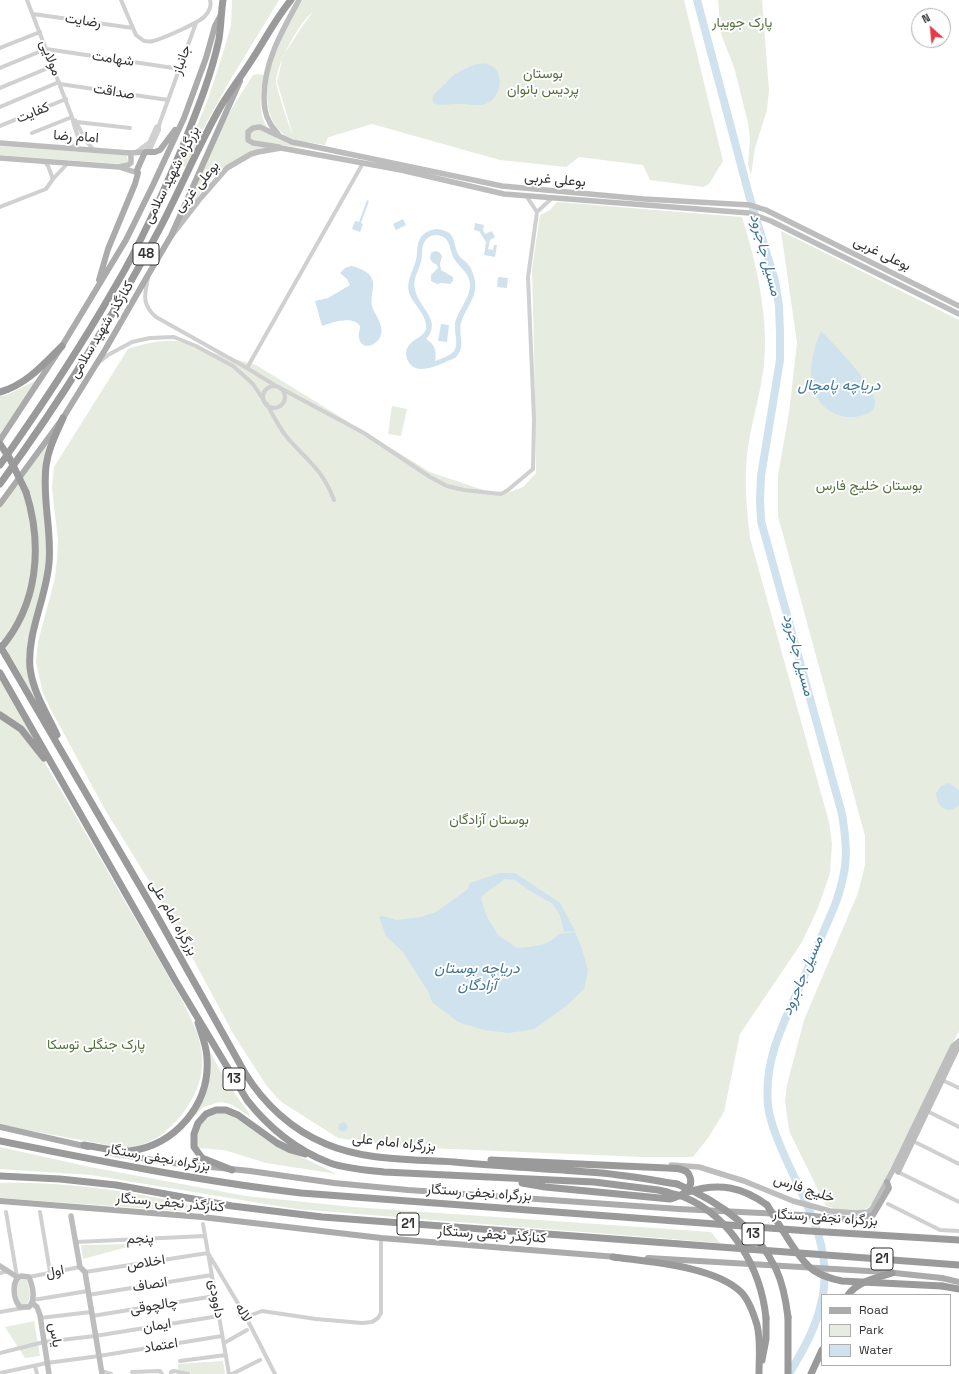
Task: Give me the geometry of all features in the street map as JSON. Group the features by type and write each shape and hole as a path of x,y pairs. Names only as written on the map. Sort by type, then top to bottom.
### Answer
{"highway":[{"name":"بزرگراه شهید سلامی","path":"0,465 32,420 116,286 154,212 207,84 219,39 223,0"},
{"name":"بزرگراه شهید سلامی","path":"0,484 32,440 107,324 156,235 221,106 267,37 279,15 291,0"},
{"path":"0,392 22,383 62,346"},
{"path":"63,418 49,450 46,467 45,485 49,529 49,563 45,589 31,642 30,660 33,684 71,766"},
{"path":"0,444 10,459 26,492 32,516 36,553 32,583 24,610 19,622 0,649"},
{"name":"بزرگراه امام علی","path":"0,646 151,905 236,1058 253,1087 269,1106 310,1137 338,1149 352,1153 388,1158 617,1174 678,1184 698,1192 718,1204 750,1231 763,1246 776,1270 785,1295 788,1317 788,1374"},
{"name":"بزرگراه امام علی","path":"0,673 196,1015 247,1100 258,1114 298,1147 314,1156 331,1163 357,1169 384,1172 594,1182 658,1190 684,1197 710,1212 730,1232 745,1253 756,1276 765,1304 766,1318 766,1338 759,1374"},
{"path":"0,716 12,722 26,734 57,774"},
{"path":"84,1146 128,1151 142,1148 159,1142 175,1133 187,1120 199,1102 208,1068 206,1046 196,1015"},
{"path":"232,1170 202,1158 194,1147 194,1134 198,1123 206,1114 216,1110 226,1110 238,1115 277,1143 291,1150 314,1156"},
{"name":"بزرگراه نجفی رستگار","path":"0,1141 157,1171 256,1188 293,1192 809,1231 959,1240"},
{"path":"424,1160 470,1160 637,1166 684,1170 691,1180 690,1186 682,1194"},
{"name":"21","path":"0,1176 60,1179 116,1185 232,1206 322,1218 959,1265"},
{"path":"0,1180 28,1178"},
{"path":"498,1178 545,1187 670,1199 700,1188 728,1187 756,1197 767,1206 803,1259 812,1269 832,1279 842,1281 942,1286 959,1289"},
{"path":"613,1257 703,1272 731,1283 743,1294 751,1309 757,1326 759,1343 759,1374"},
{"path":"849,1294 855,1287 861,1284 892,1273"},
{"path":"811,1374 821,1352"}],"main road":[{"path":"281,137 271,124 266,114 264,96 266,75 274,49 298,0"},
{"name":"کنارگذر شهید سلامی","path":"0,440 62,346 126,240 184,118 206,58 215,26 221,14"},
{"name":"کنارگذر شهید سلامی","path":"0,504 63,418 148,275 170,236 245,70"},
{"path":"97,288 108,249 120,223 138,174 141,171 147,152 155,152 161,149 184,118"},
{"name":"بوعلی غربی","path":"959,306 773,213 750,205 644,200 502,186 292,142 260,127 253,128 247,135 248,140 253,143 272,145 281,148 401,170 504,194 526,197 750,213 771,221 959,314"},
{"name":"امام رضا","path":"0,143 131,153 147,152"},
{"name":"بوعلی غربی","path":"170,236 176,231 199,200 227,168 251,154 281,148"},
{"path":"119,167 130,163 132,157 131,153"},
{"name":"امام رضا","path":"0,158 119,167 138,174"},
{"name":"خلیج فارس","path":"898,1172 958,1047 959,1042"},
{"name":"خلیج فارس","path":"637,1166 699,1166 744,1181 796,1202 830,1211 856,1213 868,1212 872,1209 887,1182 954,1046 959,1042"},
{"path":"0,1127 112,1153 172,1163 334,1183 408,1190 679,1209 802,1215 858,1220 869,1217 876,1212 889,1188 887,1182"},
{"name":"کنارگذر نجفی رستگار","path":"0,1201 202,1217 381,1238 613,1257 836,1268 942,1278 959,1282"},
{"path":"72,1216 80,1267 85,1272 101,1373"},
{"path":"0,1266 17,1277 29,1277"},
{"path":"17,1277 14,1284 17,1304 23,1308 29,1307 33,1301"},
{"name":"یاس","path":"29,1277 33,1289 33,1301 37,1307 40,1318 49,1374"}],"street":[{"name":"مولايی","path":"27,0 66,99 78,137 76,144 71,148"},
{"path":"121,0 136,35 144,41 152,41 196,23"},
{"name":"جانباز","path":"147,152 156,127 159,125 196,23 209,11 211,4 210,0"},
{"name":"رضایت","path":"33,14 133,28"},
{"path":"0,48 40,32"},
{"path":"0,68 46,49"},
{"name":"شهامت","path":"46,49 180,68"},
{"path":"0,88 53,66"},
{"path":"0,107 60,83"},
{"name":"صداقت","path":"60,83 168,100"},
{"name":"کفایت","path":"0,126 66,99"},
{"path":"32,133 72,117 77,122 86,141 94,150"},
{"path":"77,122 130,128"},
{"path":"131,153 152,141 161,149"},
{"path":"44,161 54,179"},
{"path":"0,207 46,189 68,163"},
{"path":"247,368 364,163"},
{"path":"526,197 537,212"},
{"path":"148,275 145,301 152,314 276,386 364,433 430,477 447,486 464,490 501,494 533,469 534,419 528,277 529,260 537,212 552,198"},
{"path":"95,366 108,355 132,342 150,338 174,337 196,346 233,366 253,384 286,436 315,466 323,477 334,500"},
{"path":"276,386 266,389 264,395 266,403 273,407 282,404 285,398 284,391 282,389"},
{"path":"942,1080 959,1088"},
{"path":"927,1111 959,1127"},
{"path":"913,1141 959,1164"},
{"path":"898,1172 959,1202"},
{"path":"888,1204 940,1230 959,1231"},
{"path":"6,1212 17,1277"},
{"path":"40,1212 50,1272"},
{"name":"داوودی","path":"203,1224 230,1374"},
{"name":"پنجم","path":"76,1242 205,1236"},
{"path":"246,1317 262,1311 316,1319 362,1323 372,1322 378,1318 381,1313 381,1238"},
{"name":"اخلاص","path":"85,1272 208,1253"},
{"name":"لاله","path":"208,1253 246,1317 276,1374"},
{"name":"اول","path":"29,1277 80,1267"},
{"path":"0,1272 8,1271"},
{"name":"انصاف","path":"33,1301 212,1275"},
{"name":"چالچوقی","path":"40,1318 92,1314 215,1296"},
{"path":"0,1312 23,1308"},
{"name":"ایمان","path":"0,1353 44,1342 95,1336 219,1316"},
{"path":"224,1342 247,1330"},
{"name":"اعتماد","path":"99,1356 222,1336"},
{"path":"180,1362 226,1355"},
{"path":"0,1373 47,1363 99,1356"},
{"path":"230,1374 260,1360"},
{"path":"35,1366 37,1374"},
{"path":"171,1374 174,1370 188,1374"},
{"path":"132,1372 160,1371 162,1374"},
{"path":"101,1373 111,1374"}],"green space":[{"path":"232,0 279,0 229,82 203,129 159,233 187,165 185,167 181,164 208,99 224,50 231,25"},
{"name":"بوستان پردیس بانوان","path":"303,0 684,0 723,161 709,184 703,187 650,180 643,165 579,157 566,167 500,160 372,124 329,137 308,136 328,137 325,145 295,140 278,130 269,112 267,90 269,69 274,55 290,19","holes":["313,12 285,52 301,24","282,60 277,82 293,135 283,108 276,82"]},
{"name":"پارک جویبار","path":"718,0 762,0 769,90 767,110 755,148 751,175 748,164 750,138 748,123 734,67 721,34"},
{"path":"253,75 264,75 261,108 267,127 262,125 246,132 246,138 248,142 255,146 273,147 239,159 222,169 204,189 183,219 181,216 224,121"},
{"path":"256,129 264,130 281,140 304,148 256,142 251,139 250,134"},
{"path":"0,146 124,155 127,156 128,161 127,164 120,164 0,155"},
{"name":"بوستان آزادگان","path":"557,202 742,217 752,252 763,308 765,327 764,364 748,444 746,466 746,497 750,538 829,822 832,844 830,873 818,908 802,942 740,1034 724,1112 708,1138 693,1157 643,1157 404,1147 338,1138 280,1101 266,1085 234,1035 164,905 104,808 49,706 43,693 36,662 38,642 55,578 57,560 58,540 52,488 54,467 128,349 143,344 161,341 178,341 193,347 256,365 430,472 486,491 507,493 523,487 536,473 532,269 540,215 550,210"},
{"name":"بوستان خلیج فارس","path":"781,231 959,320 959,1031 877,1196 869,1207 860,1211 848,1211 826,1206 790,1133 785,1101 787,1085 804,1020 858,893 865,865 865,836 778,516 778,475 789,413 797,343"},
{"path":"37,380 0,434 0,396 7,395"},
{"path":"392,406 407,409 401,436 388,434"},
{"path":"58,426 49,444 47,560 28,656 48,721 5,647 11,638 38,564 22,477"},
{"path":"19,481 25,497 32,533 32,574 21,611 2,643 0,639 0,507"},
{"path":"0,680 38,745 0,714"},
{"name":"پارک جنگلی توسکا","path":"0,717 11,724 41,756 182,1000 195,1027 201,1048 202,1066 201,1076 194,1096 182,1115 163,1134 139,1146 129,1149 0,1125"},
{"path":"208,1048 224,1078 249,1113 249,1116 231,1104 220,1102 203,1107 195,1116 195,1113 205,1094"},
{"path":"220,1111 238,1118 274,1144 337,1174 266,1163 224,1150 196,1148 198,1128 203,1119"},
{"path":"0,1147 90,1167 246,1196 353,1207 711,1232 720,1243 296,1209 91,1175 0,1169"},
{"path":"0,1183 73,1185 145,1195 192,1205 181,1211 0,1198"},
{"path":"138,1244 83,1259 81,1245"},
{"path":"22,1279 27,1280 30,1296 26,1305 22,1305 19,1302 16,1285"},
{"path":"34,1321 40,1356 25,1358 5,1327"},
{"path":"223,1361 225,1374 192,1374 178,1371 178,1364"}],"water":[{"path":"477,64 487,64 493,67 499,78 500,85 498,92 489,103 482,105 440,105 433,103 435,93 453,76 462,70"},
{"path":"367,200 369,201 361,223 363,224 360,232 352,229 355,221 359,222"},
{"path":"403,219 406,225 396,230 393,224"},
{"path":"475,223 484,225 483,230 485,234 492,231 495,237 490,240 488,249 493,250 494,245 497,245 495,257 484,255 486,242 479,231 474,230"},
{"path":"436,229 443,230 451,234 453,237 458,254 467,263 474,275 475,289 473,298 461,323 461,349 459,354 455,358 437,366 423,369 412,366 406,356 406,350 410,344 422,335 426,329 423,316 409,293 408,284 416,260 419,240 426,233","holes":["432,236 444,237 448,242 456,262 469,279 470,288 455,324 456,341 454,351 435,361 435,348 426,339 431,332 431,320 417,297 414,282 421,261 425,241 427,238"]},
{"path":"435,251 439,252 442,256 440,264 441,270 453,277 453,281 450,284 437,284 431,281 431,275 438,268 430,258 431,253"},
{"path":"351,266 362,269 372,278 373,282 371,301 373,310 382,331 377,342 370,346 363,345 359,336 360,326 352,321 347,320 322,326 315,301 328,298 350,285 347,279 340,273 345,268"},
{"path":"498,277 508,278 507,288 497,287"},
{"path":"441,324 449,325 447,342 438,341"},
{"name":"دریاچه پامچال","path":"821,331 853,366 869,387 874,396 875,403 870,412 857,417 840,416 825,407 819,401 812,385 811,371 814,350"},
{"path":"949,783 959,790 959,805 955,808 947,810 938,802 936,793 941,786"},
{"name":"دریاچه بوستان آزادگان","path":"500,873 515,873 560,903 575,931 564,932 560,916 553,904 530,891 515,880 505,879 483,895 481,899 487,917 498,935 517,948 540,945 550,941 559,934 575,932 588,970 584,989 566,1006 534,1029 509,1033 484,1030 458,1022 432,1002 429,993 403,952 386,936 379,917 383,916 397,920 421,917 436,912 468,889 470,883"},
{"path":"341,1123 345,1123 347,1127 345,1131 341,1131 339,1129 339,1125"}],"waterway":[{"name":"مسیل جاجرود","path":"697,0 749,195 775,281 779,306 780,360 761,476 761,521 842,814 845,839 845,870 835,905 780,1031 771,1060 767,1090 770,1117 782,1150 806,1202 819,1238 825,1275 823,1294"},
{"name":"مسیل جاجرود","path":"789,1374 813,1329 821,1304"}]}
